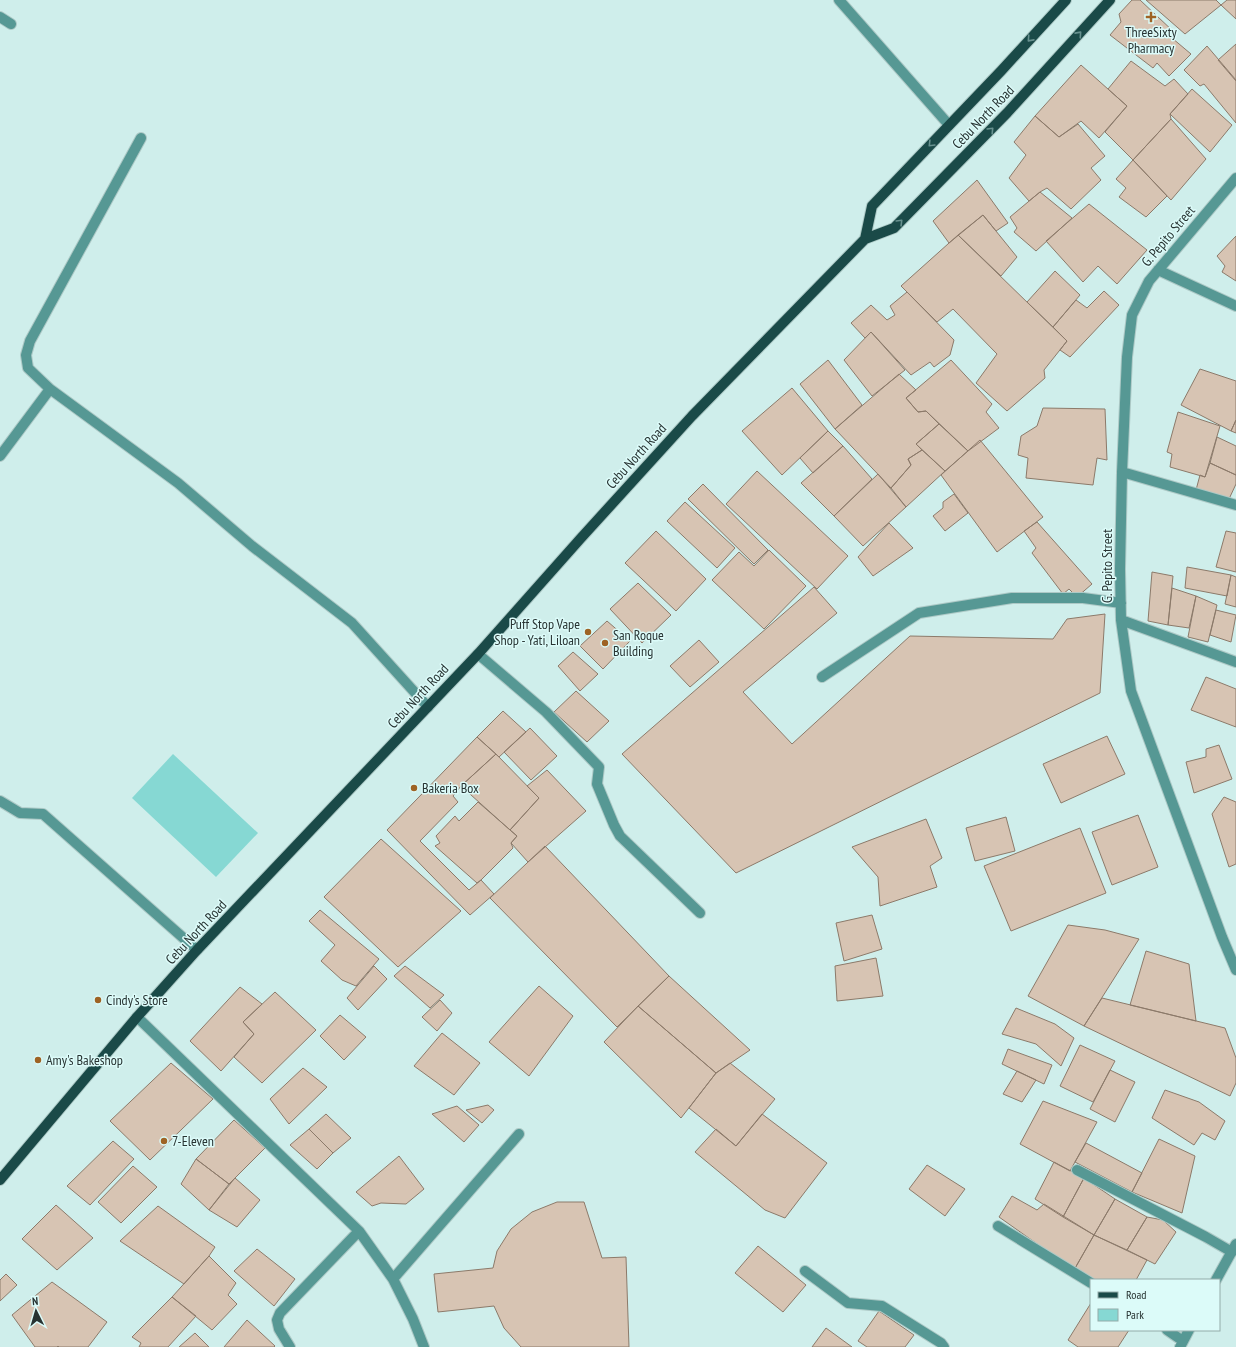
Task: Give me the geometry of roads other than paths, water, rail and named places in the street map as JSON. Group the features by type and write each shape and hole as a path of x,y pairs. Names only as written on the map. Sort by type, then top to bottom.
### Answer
{"main road":[{"name":"Cebu North Road","path":"865,239 872,206 1001,71 1066,0"},
{"name":"Cebu North Road","path":"0,1180 137,1016 197,950 478,654 586,532 692,416 865,239 894,228 1007,113 1110,0"}],"street":[{"path":"839,0 949,125"},
{"path":"0,17 11,24"},
{"path":"141,138 30,341 26,356 28,368 50,388 178,483 252,546 352,623 428,707"},
{"name":"G. Pepito Street","path":"1236,178 1149,281 1132,315 1127,357 1122,472 1120,569 1121,620 1131,691 1222,937 1236,970"},
{"path":"1158,270 1236,306"},
{"path":"0,456 50,388"},
{"path":"1122,472 1236,505"},
{"path":"822,677 920,613 1012,598 1083,598 1120,603"},
{"path":"1121,620 1236,662"},
{"path":"478,654 546,712 599,767 597,784 620,836 700,913"},
{"path":"0,801 20,813 43,814 197,950"},
{"path":"137,1016 359,1231 393,1279 413,1319 424,1347"},
{"path":"393,1279 519,1134"},
{"path":"1077,1170 1206,1237 1234,1248 1217,1279"},
{"path":"998,1226 1090,1282"},
{"path":"290,1347 279,1330 277,1320 280,1313 359,1231"},
{"path":"805,1271 848,1303 882,1306 941,1343 944,1347"},
{"path":"1168,1331 1181,1344 1188,1331"}],"place":[{"name":"ThreeSixty Pharmacy","path":"1151,17"},
{"name":"Puff Stop Vape Shop - Yati, Liloan","path":"588,632"},
{"name":"San Roque Building","path":"605,643"},
{"name":"Bakeria Box","path":"414,788"},
{"name":"Cindy's Store","path":"98,1000"},
{"name":"Amy's Bakeshop","path":"38,1060"},
{"name":"7-Eleven","path":"164,1141"}]}
